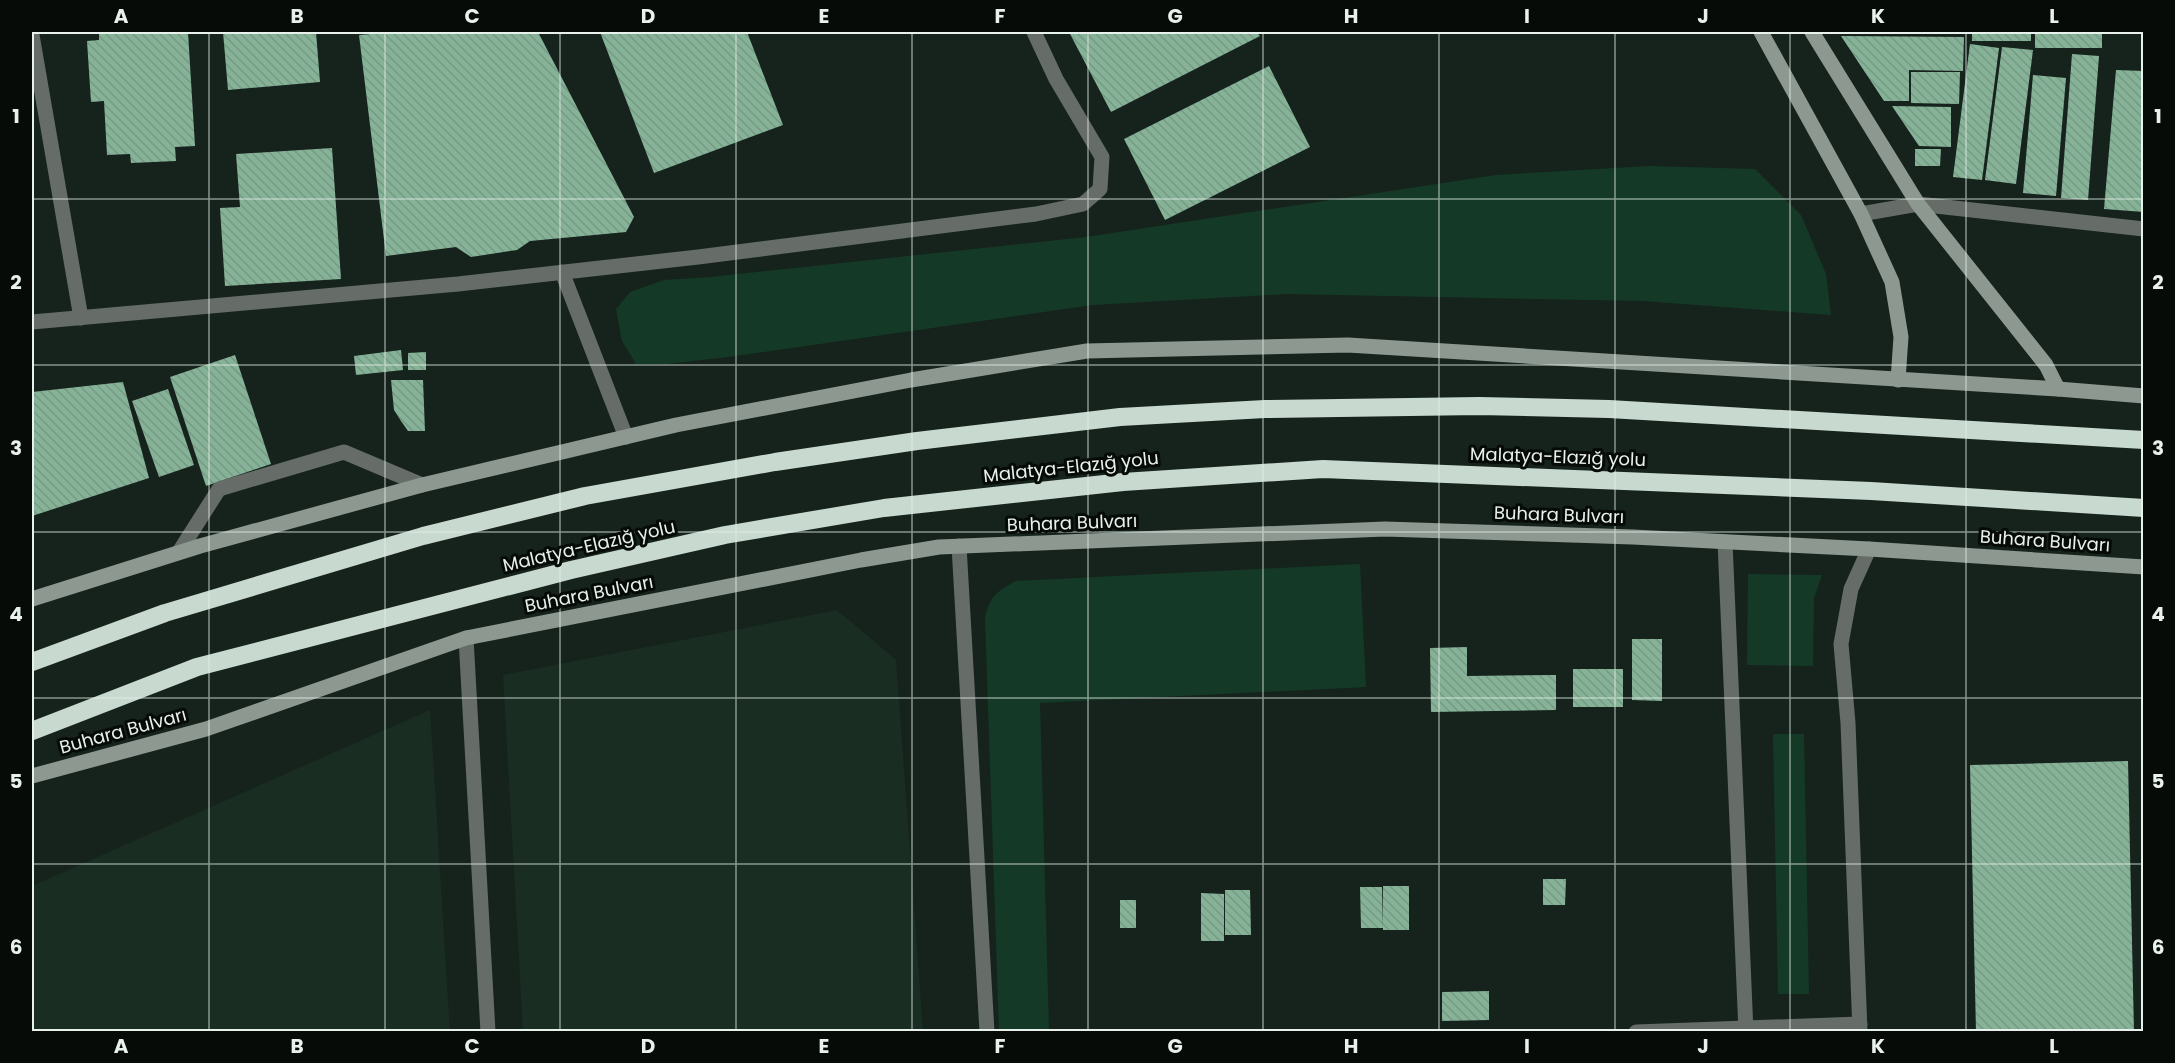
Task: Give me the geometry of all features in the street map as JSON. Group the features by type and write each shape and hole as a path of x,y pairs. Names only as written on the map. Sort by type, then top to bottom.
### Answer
{"highway":[{"path":"32,662 165,613 221,596 423,536 585,496 775,462 917,441 1120,417 1265,409 1479,406 1609,409 2144,440"},
{"name":"Malatya-Elazığ yolu","path":"32,731 197,667 615,560 725,535 884,508 1123,482 1334,470 1871,491 2144,508"}],"main road":[{"path":"1761,32 1861,214 1892,282 1901,337 1898,380"},
{"path":"1812,32 1918,204 2046,365 2058,389"},
{"path":"32,599 178,552 422,485 676,425 911,380 1087,351 1348,345 2144,396"},
{"name":"Buhara Bulvarı","path":"32,776 206,729 466,638 861,560 939,547 1385,529 1869,549 2144,567"}],"street":[{"path":"32,322 458,284 698,257 1036,214 1083,204 1100,189 1102,157 1056,79 1034,32"},
{"path":"32,35 81,318"},
{"path":"1861,214 1918,204 2144,230"},
{"path":"562,272 626,437"},
{"path":"178,552 219,489 344,452 422,485"},
{"path":"1725,542 1745,1029"},
{"path":"959,546 987,1032"},
{"path":"1636,1032 1860,1028 1848,723 1841,644 1851,589 1869,549"},
{"path":"466,638 488,1032"}],"shaded area":[{"path":"837,610 896,660 923,1031 523,1031 503,675"},
{"path":"430,710 450,1031 32,1031 32,886"}],"green space":[{"path":"1649,166 1755,169 1801,215 1826,274 1831,315 1643,301 1287,294 1093,305 728,357 666,364 636,364 622,341 616,309 630,292 664,280 1086,237 1496,175"},
{"path":"1360,564 1366,687 1040,703 1049,1031 999,1031 985,618 989,604 995,595 1016,581"},
{"path":"1748,574 1822,575 1814,598 1813,666 1747,665"},
{"path":"1773,734 1804,734 1809,994 1778,994"}],"building":[{"path":"99,32 188,32 195,146 175,147 176,161 131,163 130,154 107,155 104,101 91,102 87,41 99,40"},
{"path":"223,32 316,32 320,82 228,90"},
{"path":"394,32 538,32 634,217 626,232 530,241 517,250 471,257 456,247 386,256 359,35"},
{"path":"600,32 747,32 783,125 654,173"},
{"path":"1069,32 1257,32 1260,36 1111,112"},
{"path":"1972,32 2031,32 2031,41 1972,41"},
{"path":"2035,32 2102,32 2102,48 2035,48"},
{"path":"1841,36 1964,37 1963,71 1909,70 1909,101 1884,101"},
{"path":"1970,44 1999,48 1982,180 1953,177"},
{"path":"2002,47 2033,50 2016,184 1985,180"},
{"path":"2072,54 2099,56 2088,200 2061,198"},
{"path":"1269,66 1310,147 1165,220 1124,139"},
{"path":"2116,70 2144,71 2144,212 2104,209"},
{"path":"1911,72 1960,72 1959,104 1911,103"},
{"path":"2033,75 2066,78 2056,196 2023,193"},
{"path":"1892,106 1951,107 1951,147 1919,146"},
{"path":"332,148 341,279 225,286 220,208 240,207 236,154"},
{"path":"1915,149 1941,149 1940,166 1915,166"},
{"path":"401,350 403,370 356,375 354,356"},
{"path":"426,352 426,370 408,370 408,353"},
{"path":"235,355 271,464 206,486 170,377"},
{"path":"391,380 423,380 425,431 408,431 401,421 394,410"},
{"path":"123,382 149,478 32,516 32,392"},
{"path":"168,389 194,465 159,477 132,401"},
{"path":"1632,639 1662,639 1662,701 1632,700"},
{"path":"1467,647 1467,676 1556,675 1556,710 1431,712 1430,648"},
{"path":"1573,669 1623,669 1623,707 1573,707"},
{"path":"2128,761 2134,1032 1976,1032 1970,765"},
{"path":"1543,879 1566,879 1565,905 1543,905"},
{"path":"1383,886 1409,886 1409,930 1383,930"},
{"path":"1360,887 1382,887 1383,928 1361,928"},
{"path":"1225,890 1250,890 1251,935 1225,935"},
{"path":"1201,893 1224,894 1224,941 1201,941"},
{"path":"1120,900 1136,900 1136,928 1120,928"},
{"path":"1489,991 1489,1020 1442,1021 1442,992"}]}
